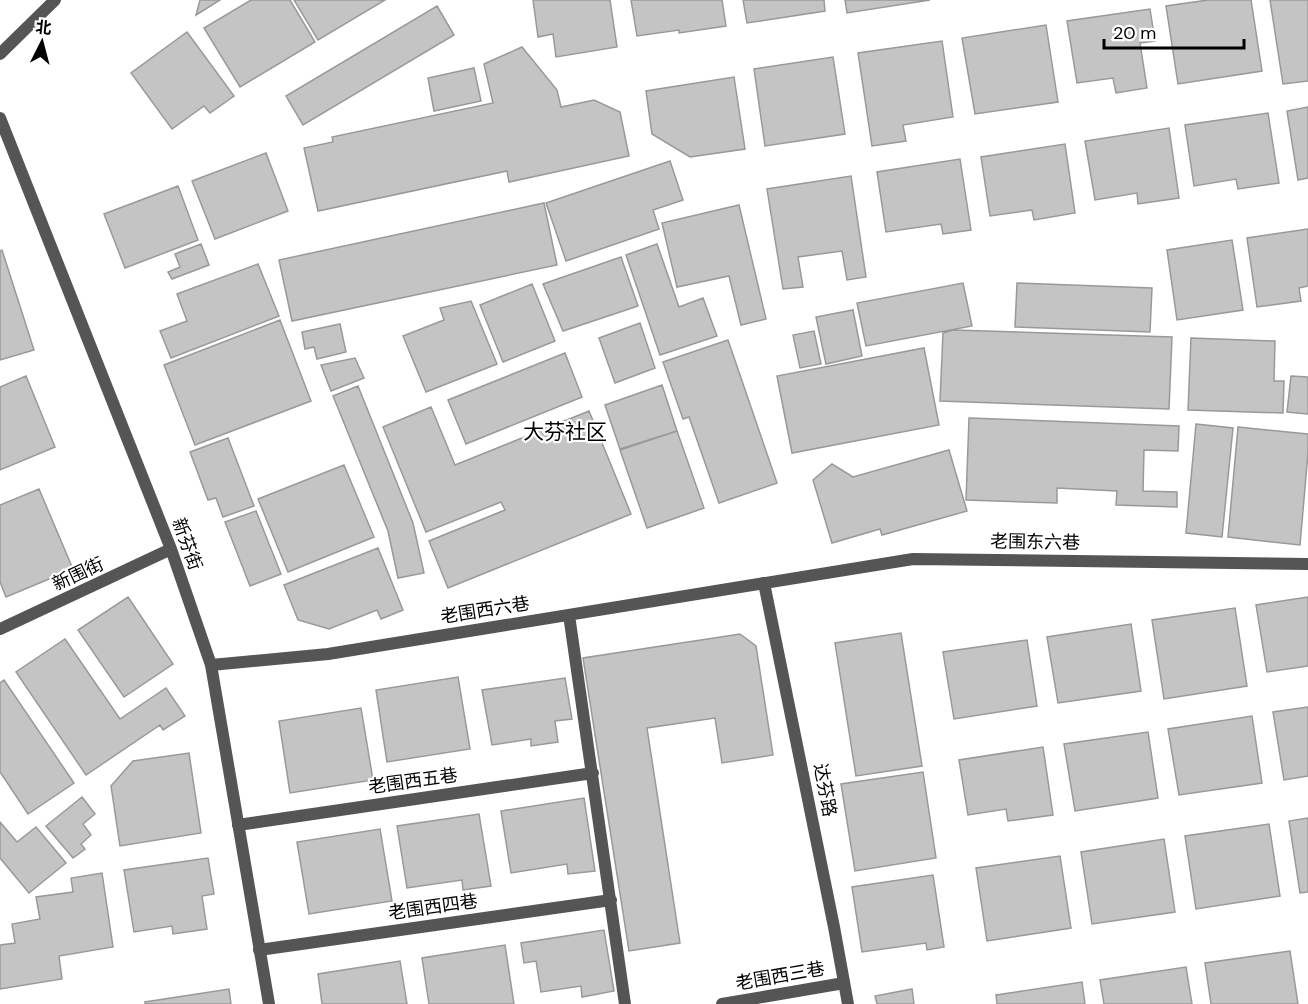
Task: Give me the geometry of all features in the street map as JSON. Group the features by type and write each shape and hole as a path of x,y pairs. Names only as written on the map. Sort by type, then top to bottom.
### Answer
{"street":[{"path":"0,54 55,0"},
{"name":"新芬街","path":"0,117 171,549 211,665 269,1004"},
{"name":"新围街","path":"0,629 171,549"},
{"name":"老围东六巷","path":"764,583 913,559 1308,564"},
{"name":"老围西六巷","path":"211,665 328,654 764,583"},
{"name":"达芬路","path":"764,583 848,1004"},
{"path":"569,615 625,1004"},
{"name":"老围西五巷","path":"238,825 593,773"},
{"name":"老围西四巷","path":"260,950 611,900"},
{"name":"老围西三巷","path":"722,1004 844,983"}],"building":[{"path":"200,0 220,0 196,15"},
{"path":"251,0 290,0 315,42 240,87 204,28"},
{"path":"294,0 385,0 318,40"},
{"path":"533,0 610,0 617,47 556,57 553,34 538,37"},
{"path":"631,0 722,0 726,26 637,36"},
{"path":"743,0 824,0 825,11 747,23"},
{"path":"845,0 930,0 847,13"},
{"path":"1208,0 1251,0 1262,71 1178,84 1166,6"},
{"path":"1270,0 1308,0 1308,81 1283,84"},
{"path":"437,6 454,35 303,125 286,96"},
{"path":"1150,9 1155,41 1140,43 1147,88 1116,93 1113,78 1077,83 1067,21"},
{"path":"1046,25 1058,102 975,114 962,38"},
{"path":"187,32 234,96 210,113 204,106 172,129 131,73"},
{"path":"942,41 953,117 903,125 906,141 872,146 858,53"},
{"path":"522,47 557,90 561,107 594,100 620,112 629,156 509,182 507,171 318,211 304,148 333,142 332,137 493,103 484,64"},
{"path":"833,57 845,134 765,146 754,69"},
{"path":"474,68 481,101 434,111 428,78"},
{"path":"734,77 745,149 690,157 652,134 646,91"},
{"path":"1308,107 1308,178 1298,180 1287,111"},
{"path":"1268,113 1279,183 1238,189 1236,179 1194,186 1185,125"},
{"path":"1169,128 1179,198 1138,204 1137,193 1095,200 1085,141"},
{"path":"1065,144 1075,213 1034,220 1032,210 990,216 981,157"},
{"path":"266,153 288,211 215,239 192,181"},
{"path":"960,159 971,230 943,234 941,224 886,232 877,172"},
{"path":"670,161 683,200 653,210 659,229 566,261 546,203"},
{"path":"851,176 866,277 847,280 842,251 798,257 803,287 783,289 767,189"},
{"path":"178,186 198,240 125,268 104,214"},
{"path":"544,203 557,265 292,321 279,260"},
{"path":"739,205 766,319 741,325 729,276 677,287 662,223"},
{"path":"1308,229 1308,286 1299,288 1301,301 1257,307 1247,238"},
{"path":"1232,240 1243,310 1177,320 1167,250"},
{"path":"201,244 209,265 172,279 168,272 180,267 175,254"},
{"path":"657,244 679,307 703,298 717,336 660,355 626,255"},
{"path":"2,250 34,350 0,360 0,251"},
{"path":"621,257 638,306 563,331 543,284"},
{"path":"258,264 279,316 171,358 160,331 187,321 177,294"},
{"path":"963,283 972,326 866,346 857,303"},
{"path":"1017,283 1152,288 1150,332 1015,327"},
{"path":"532,284 555,341 503,362 480,305"},
{"path":"471,301 497,364 426,392 403,336 444,320 440,308"},
{"path":"853,310 862,356 826,364 816,317"},
{"path":"280,320 311,401 195,445 164,365"},
{"path":"640,323 655,368 615,383 599,338"},
{"path":"340,324 346,352 317,359 314,347 305,349 302,332"},
{"path":"953,330 1172,337 1169,409 940,401 943,333"},
{"path":"814,331 821,364 800,368 793,335"},
{"path":"1191,338 1275,341 1274,381 1284,381 1283,413 1188,410"},
{"path":"728,340 777,483 719,503 689,417 683,419 663,362"},
{"path":"924,348 939,425 792,453 777,376"},
{"path":"565,353 582,397 466,444 448,400"},
{"path":"355,358 364,378 331,391 321,365"},
{"path":"26,376 55,447 0,470 0,387"},
{"path":"1291,376 1308,377 1308,414 1287,412"},
{"path":"662,385 677,431 620,449 605,405"},
{"path":"358,386 413,523 424,573 398,578 388,531 333,396"},
{"path":"431,407 455,465 589,411 631,514 448,588 429,541 505,510 501,502 426,532 383,427"},
{"path":"969,418 1179,426 1178,451 1144,450 1143,491 1177,492 1177,507 1116,505 1117,491 1057,488 1057,503 966,500"},
{"path":"1196,424 1233,428 1222,537 1186,533"},
{"path":"1238,427 1308,434 1300,545 1228,537"},
{"path":"677,431 704,508 647,528 620,450"},
{"path":"228,438 254,506 223,517 216,498 208,500 190,452"},
{"path":"949,450 967,511 882,535 880,529 832,543 813,480 832,464 853,477"},
{"path":"344,465 374,537 288,572 258,499"},
{"path":"39,489 73,569 6,597 0,582 0,505"},
{"path":"256,511 281,574 250,586 225,522"},
{"path":"378,548 403,610 381,619 377,610 329,629 298,620 284,585"},
{"path":"128,597 173,664 124,697 78,630"},
{"path":"1308,597 1308,666 1267,672 1256,605"},
{"path":"1235,608 1247,686 1164,699 1152,620"},
{"path":"1131,624 1141,691 1058,703 1047,637"},
{"path":"901,633 922,766 856,776 835,643"},
{"path":"740,634 756,646 773,755 722,763 715,718 647,728 680,943 629,951 583,658"},
{"path":"65,639 120,719 166,688 185,716 163,730 160,725 86,775 16,672"},
{"path":"1027,640 1037,706 954,719 943,652"},
{"path":"458,677 470,749 387,762 376,690"},
{"path":"565,678 572,719 555,721 558,742 531,746 531,739 492,745 482,690"},
{"path":"4,680 74,783 28,814 0,772 0,683"},
{"path":"1308,707 1308,776 1284,780 1273,712"},
{"path":"361,708 373,780 290,793 279,721"},
{"path":"1252,716 1262,783 1179,795 1168,729"},
{"path":"1148,732 1158,798 1075,811 1064,744"},
{"path":"1043,747 1053,815 1008,821 1006,809 968,815 959,760"},
{"path":"189,753 201,833 120,846 111,786 133,761"},
{"path":"923,772 936,858 855,871 841,784"},
{"path":"82,797 95,814 83,824 91,835 81,844 85,849 73,858 46,826"},
{"path":"584,798 595,871 568,874 567,864 511,873 501,811"},
{"path":"479,814 491,886 463,890 462,880 407,888 397,826"},
{"path":"1308,818 1308,892 1300,893 1289,821"},
{"path":"0,822 17,842 36,827 66,863 29,893 0,858"},
{"path":"1269,824 1280,896 1196,909 1185,836"},
{"path":"380,829 392,901 309,914 297,842"},
{"path":"1164,839 1175,912 1092,924 1081,852"},
{"path":"1060,856 1071,928 987,941 976,868"},
{"path":"208,858 214,894 202,896 207,929 173,934 172,926 134,932 124,870"},
{"path":"102,873 113,947 59,956 62,979 0,989 0,945 15,943 12,924 40,919 36,897 73,892 71,878"},
{"path":"933,875 944,947 927,950 926,943 862,952 852,887"},
{"path":"604,930 614,991 582,997 581,986 541,992 536,961 524,963 521,943"},
{"path":"505,945 514,1004 429,1004 422,958"},
{"path":"1290,951 1298,1004 1211,1004 1205,963"},
{"path":"400,961 407,1004 322,1004 318,974"},
{"path":"1186,967 1192,1004 1104,1004 1100,980"},
{"path":"1082,982 1085,1004 997,1004 996,995"},
{"path":"229,989 231,1004 145,1004 145,1002"},
{"path":"912,989 914,1004 877,1004 875,996"}],"district":[{"name":"大芬社区","path":"565,432"}]}
